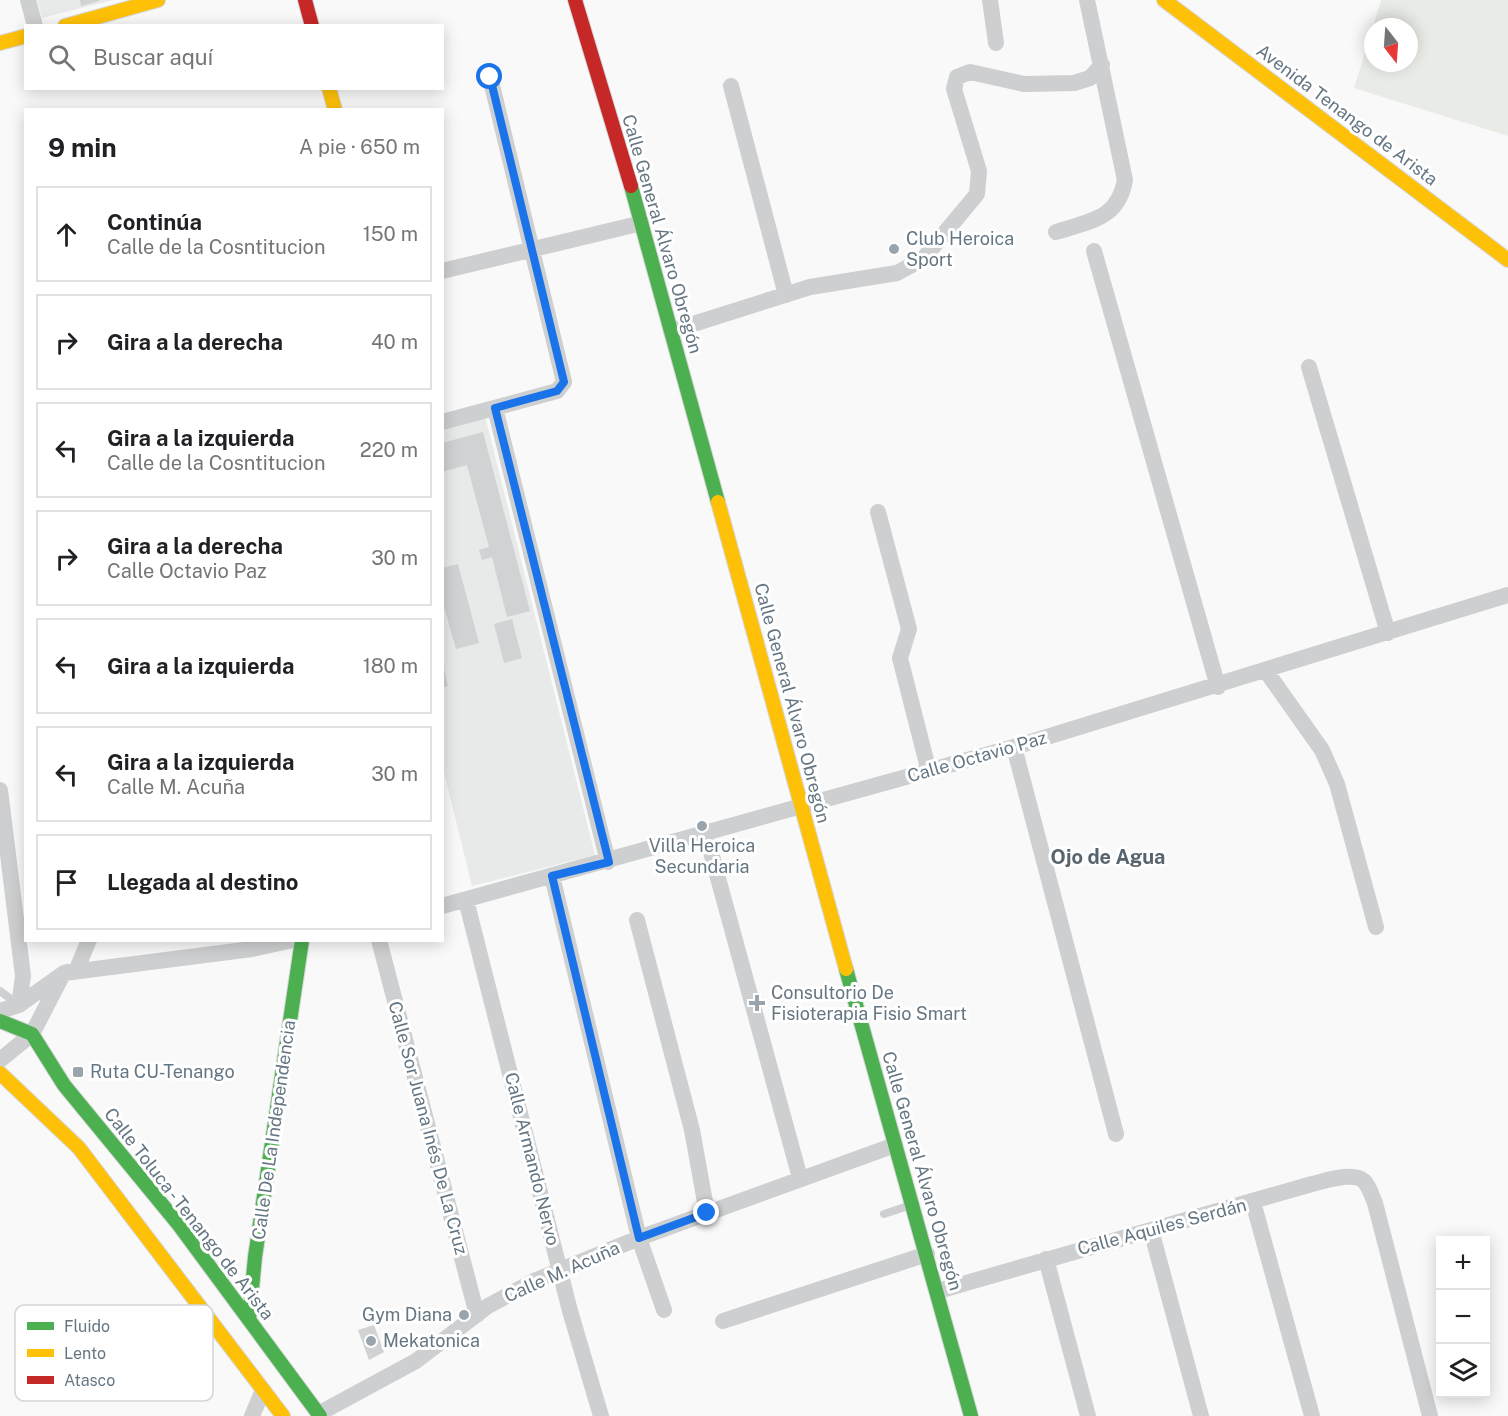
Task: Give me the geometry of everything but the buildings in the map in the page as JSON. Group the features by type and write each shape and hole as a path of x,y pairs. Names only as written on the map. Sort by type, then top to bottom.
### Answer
{"street":[{"path":"28,0 34,24"},
{"path":"72,24 159,0"},
{"path":"305,0 311,24"},
{"name":"Calle General Álvaro Obregón","path":"576,0 642,223 801,807 911,1205 938,1290 971,1416"},
{"path":"990,0 996,43"},
{"path":"1056,232 1108,213 1123,194 1125,180 1123,161 1087,0"},
{"name":"Avenida Tenango de Arista","path":"1164,0 1508,260"},
{"path":"0,43 24,37"},
{"path":"671,331 741,311 821,284 864,280 897,273 923,259 976,194 979,171 954,89 957,77 970,72 1024,84 1074,83 1090,78 1102,65"},
{"path":"444,421 553,392 560,389 564,382 490,77"},
{"path":"731,86 786,294"},
{"path":"325,108 329,90"},
{"path":"329,90 334,108"},
{"path":"444,271 642,223"},
{"path":"1094,251 1218,687"},
{"path":"1309,367 1388,633"},
{"path":"495,408 609,862"},
{"path":"878,512 909,629 900,658 929,772"},
{"name":"Calle Octavio Paz","path":"444,906 609,862 929,772 1218,687 1508,596"},
{"path":"1266,671 1322,750 1333,776 1376,927"},
{"path":"1014,747 1116,1134"},
{"path":"0,790 23,976 19,1005"},
{"path":"706,834 800,1178"},
{"path":"552,876 639,1238 664,1310"},
{"name":"Calle Armando Nervo","path":"466,900 561,1271 601,1416"},
{"path":"637,920 692,1130 707,1213"},
{"path":"0,1011 19,1005 64,973 76,971 88,942"},
{"path":"64,973 276,942"},
{"name":"Calle De La Independencia","path":"249,1320 259,1234 302,942"},
{"name":"Calle Sor Juana Inés De La Cruz","path":"380,942 477,1315"},
{"path":"0,1060 32,1034 64,973"},
{"path":"0,1021 32,1034"},
{"name":"Calle Toluca - Tenango de Arista","path":"32,1034 64,1085 104,1130 179,1225 319,1415"},
{"path":"0,1073 79,1148 198,1305"},
{"name":"Calle M. Acuña","path":"319,1415 416,1361 512,1292 639,1238 895,1145"},
{"name":"Calle Aquiles Serdán","path":"938,1290 1312,1184 1350,1178 1366,1182 1375,1203 1430,1416"},
{"path":"1253,1202 1312,1416"},
{"path":"1151,1230 1202,1416"},
{"path":"723,1321 927,1254"},
{"path":"1046,1259 1088,1416"},
{"path":"213,1324 283,1416"},
{"path":"252,1416 263,1390"}],"lane":[{"path":"0,991 19,1005"},
{"path":"884,1214 911,1205"}],"shaded area":[{"path":"37,0 113,0 42,18"},
{"path":"1381,0 1508,0 1508,136 1354,88 1364,55 1364,72 1418,72 1418,18 1375,18"},
{"path":"485,416 595,855 472,886 444,772 444,427"}],"traffic: fast":[{"path":"631,186 718,502"},
{"path":"249,1320 255,1257 302,942"},
{"path":"846,969 971,1416"},
{"path":"0,1021 32,1034 64,1085 179,1225 320,1416"}],"traffic: slow":[{"path":"72,24 158,0"},
{"path":"1164,0 1508,260"},
{"path":"0,43 24,37"},
{"path":"330,90 334,108"},
{"path":"718,502 846,969"},
{"path":"0,1073 79,1148 199,1305"},
{"path":"213,1324 283,1416"}],"traffic: jam":[{"path":"305,0 311,24"},
{"path":"575,0 631,186"}],"place":[{"name":"Club Heroica Sport","path":"894,249"},
{"name":"Villa Heroica Secundaria","path":"702,826"},
{"name":"Consultorio De Fisioterapia Fisio Smart","path":"757,1003"},
{"name":"Ruta CU-Tenango","path":"78,1072"},
{"name":"Gym Diana","path":"464,1315"},
{"name":"Mekatonica","path":"371,1341"}],"district":[{"name":"Ojo de Agua","path":"1108,857"}],"route":[{"path":"490,77 564,382 557,391 495,408 609,862 552,876 639,1238 707,1213"}]}
